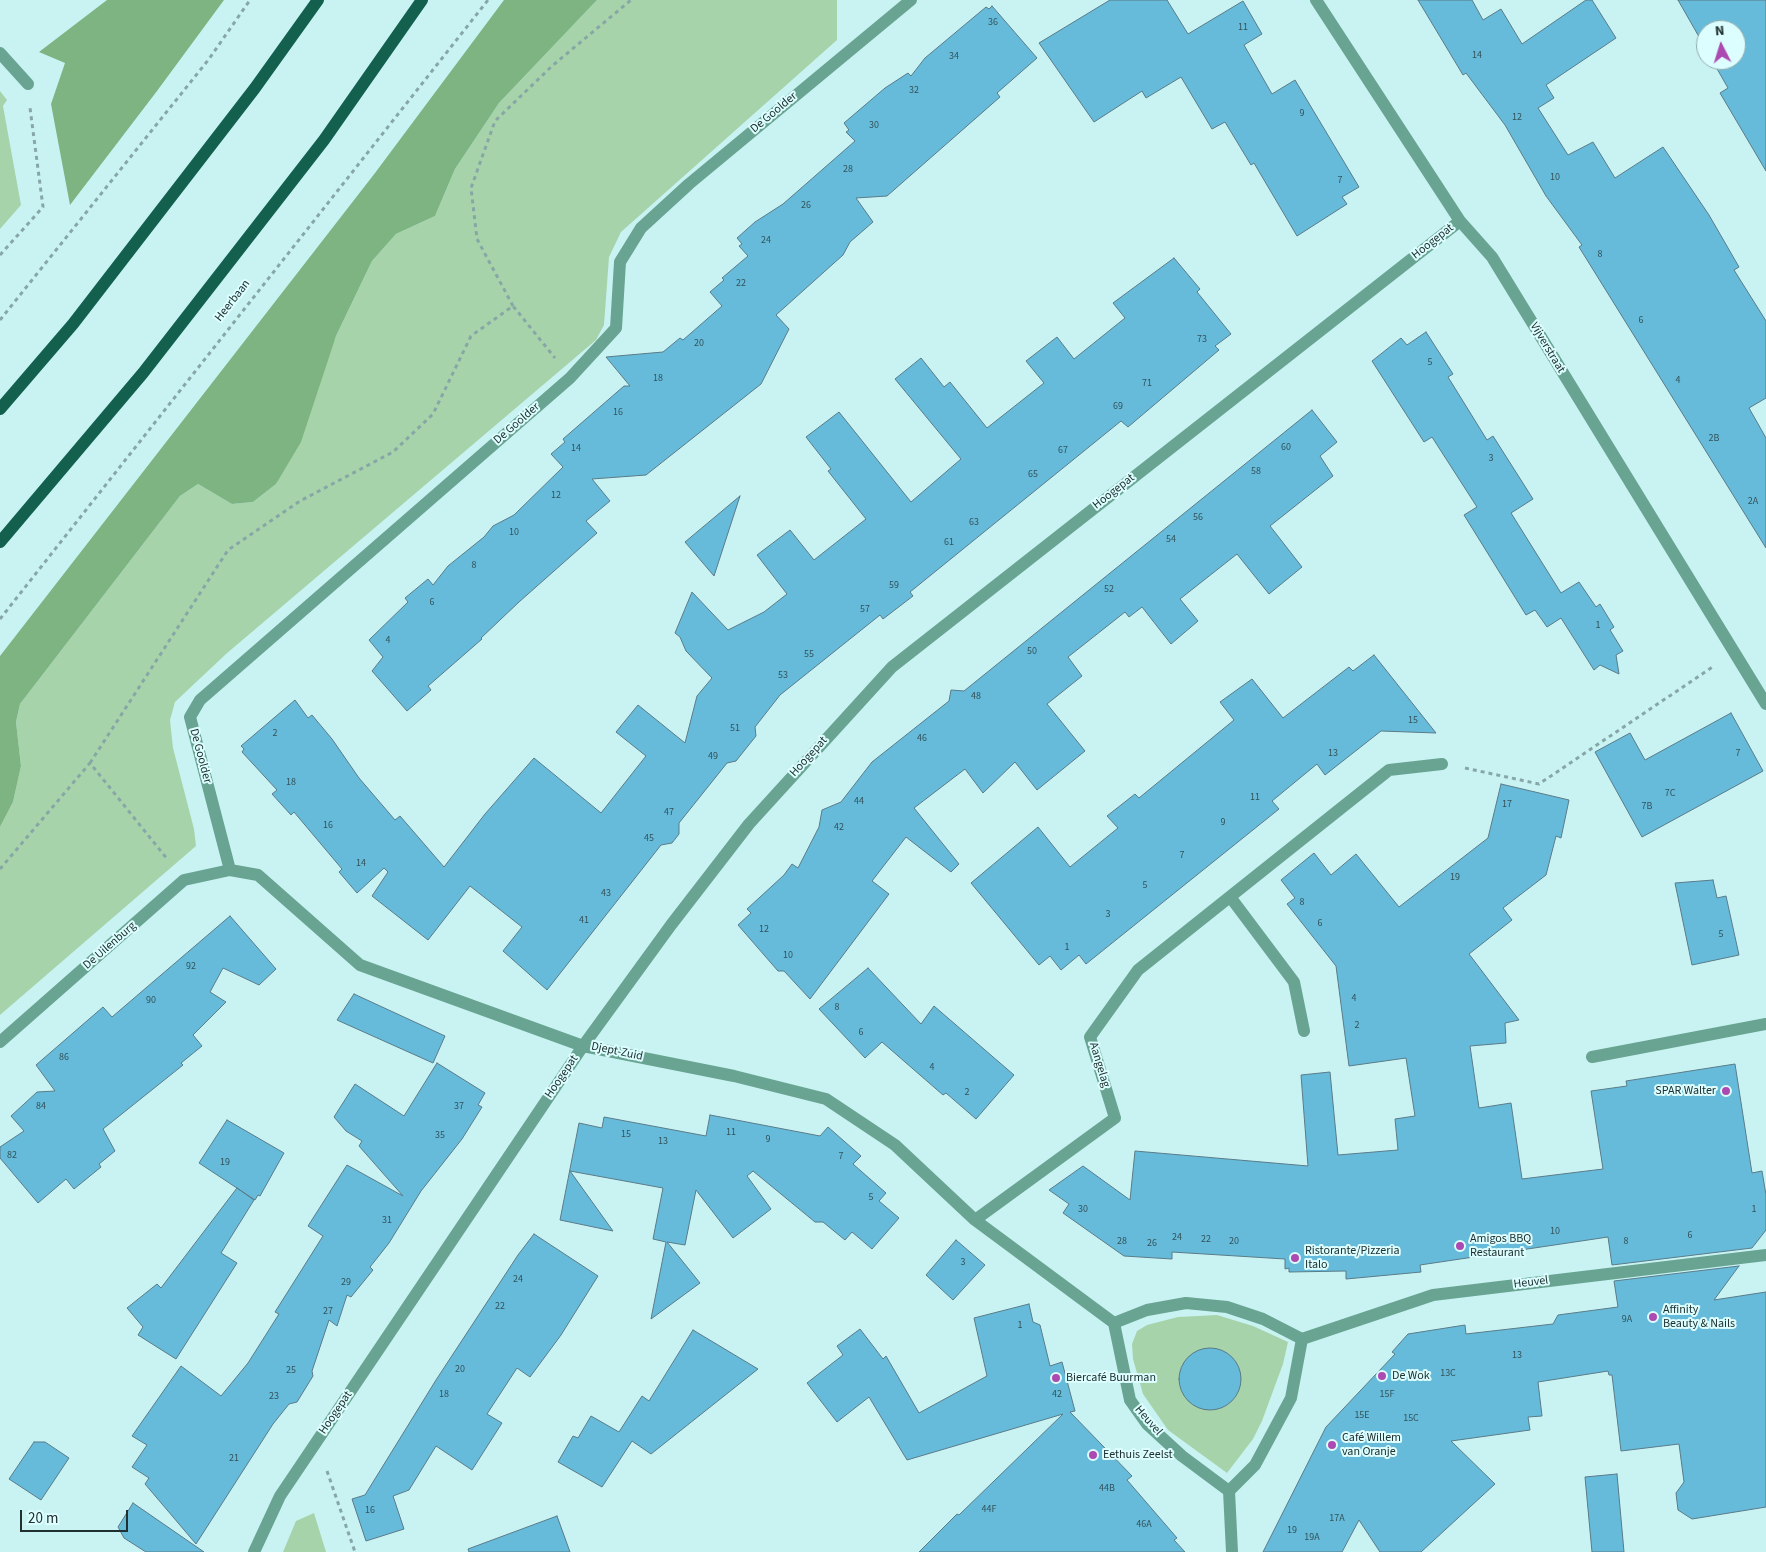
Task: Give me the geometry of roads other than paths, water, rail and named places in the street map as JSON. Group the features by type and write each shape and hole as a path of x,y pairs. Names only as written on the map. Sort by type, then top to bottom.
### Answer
{"main road":[{"path":"0,410 85,308 256,88 318,0"},
{"path":"0,542 143,373 300,171 422,0"}],"street":[{"name":"De Goolder","path":"230,870 190,717 200,700 570,378 616,328 620,262 641,228 689,184 910,0"},
{"name":"Vijverstraat","path":"1316,0 1460,221 1492,257 1766,704"},
{"path":"0,53 28,84"},
{"name":"Hoogepat","path":"254,1552 280,1496 583,1046 671,925 749,824 892,667 1460,221"},
{"name":"Aangelag","path":"975,1220 1115,1118 1090,1037 1138,970 1231,898 1389,770 1442,764"},
{"name":"Djept-Zuid","path":"230,870 258,875 360,965 583,1046 734,1076 826,1099 895,1145 975,1220"},
{"name":"De Uilenburg","path":"0,1042 184,880 230,870"},
{"path":"1231,898 1294,982 1304,1031"},
{"path":"1592,1057 1766,1024"},
{"path":"975,1220 1114,1323 1147,1310 1186,1303 1227,1307 1263,1319 1302,1339 1290,1398 1255,1465 1229,1491 1232,1552"},
{"name":"Heuvel","path":"1302,1339 1434,1296 1766,1255"},
{"name":"Heuvel","path":"1114,1323 1130,1400 1147,1424 1182,1456 1229,1491"}],"place":[{"name":"SPAR Walter","path":"1726,1091"},
{"name":"Amigos BBQ Restaurant","path":"1460,1246"},
{"name":"Ristorante/Pizzeria Italo","path":"1295,1258"},
{"name":"Affinity Beauty & Nails","path":"1653,1317"},
{"name":"De Wok","path":"1382,1376"},
{"name":"Biercafé Buurman","path":"1056,1378"},
{"name":"Café Willem van Oranje","path":"1332,1445"},
{"name":"Eethuis Zeelst","path":"1093,1455"}]}
